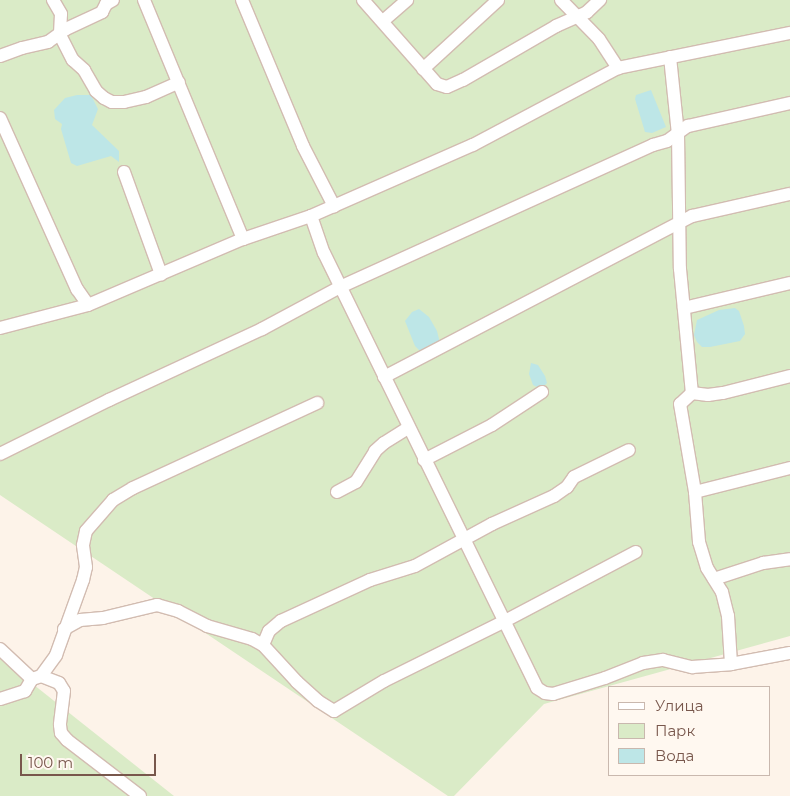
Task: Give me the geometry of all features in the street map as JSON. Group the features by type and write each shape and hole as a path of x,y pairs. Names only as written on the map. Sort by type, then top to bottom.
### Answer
{"street":[{"path":"53,0 61,14 60,35 73,60 84,70 96,90 112,102 124,102 146,97 179,82"},
{"path":"0,56 22,48 42,44 60,35 66,29 102,12 106,4 113,0"},
{"path":"144,0 243,240"},
{"path":"242,0 303,146 334,206"},
{"path":"363,0 436,84 447,87 463,80 556,26 587,12 600,0"},
{"path":"383,21 407,0"},
{"path":"424,69 498,0"},
{"path":"561,0 576,18 599,39 618,68"},
{"path":"0,328 88,305 243,240 311,216 473,144 618,68 790,33"},
{"path":"670,57 678,134 681,222 680,269 692,393"},
{"path":"0,454 109,400 154,381 262,329 340,287 653,145 667,141 688,126 790,103"},
{"path":"0,118 77,289 88,305"},
{"path":"124,172 161,274"},
{"path":"384,377 692,216 790,194"},
{"path":"311,216 324,253 340,287 463,541 537,688 545,693 553,694 579,687 643,662 664,660 692,667 731,664 790,653"},
{"path":"684,308 790,283"},
{"path":"731,664 728,616 722,592 707,568 700,542 695,492 680,404 692,393 708,395 723,393 790,376"},
{"path":"424,460 492,425 542,392"},
{"path":"0,699 25,691 56,655 64,628 83,580 86,567 83,545 86,531 113,500 133,488 316,403"},
{"path":"337,492 356,482 375,451 408,428"},
{"path":"263,645 269,631 281,621 370,580 415,566 523,509 554,496 567,487 574,477 629,450"},
{"path":"695,492 790,468"},
{"path":"64,628 80,620 103,618 157,605 178,611 207,626 252,639 263,645 296,682 318,701 334,711 384,681 503,622 636,552"},
{"path":"714,580 763,563 790,559"},
{"path":"0,649 36,678 59,684 64,691 60,725 61,733 66,740 140,796"}],"green space":[{"path":"0,0 790,0 790,636 544,704 454,796 448,796 0,495"},
{"path":"0,658 174,796 0,796"}],"water":[{"path":"651,90 666,127 652,133 645,132 635,99 636,95"},
{"path":"77,95 91,95 98,109 92,125 119,151 119,162 111,156 77,166 71,163 61,129 62,124 55,119 54,110 65,98"},
{"path":"735,308 739,311 744,326 745,334 740,341 702,347 694,335 697,320 719,310"},
{"path":"419,309 429,317 437,331 440,343 421,352 415,346 405,321 412,312"},
{"path":"531,363 538,365 545,376 547,383 544,386 537,387 533,385 529,374"}]}
